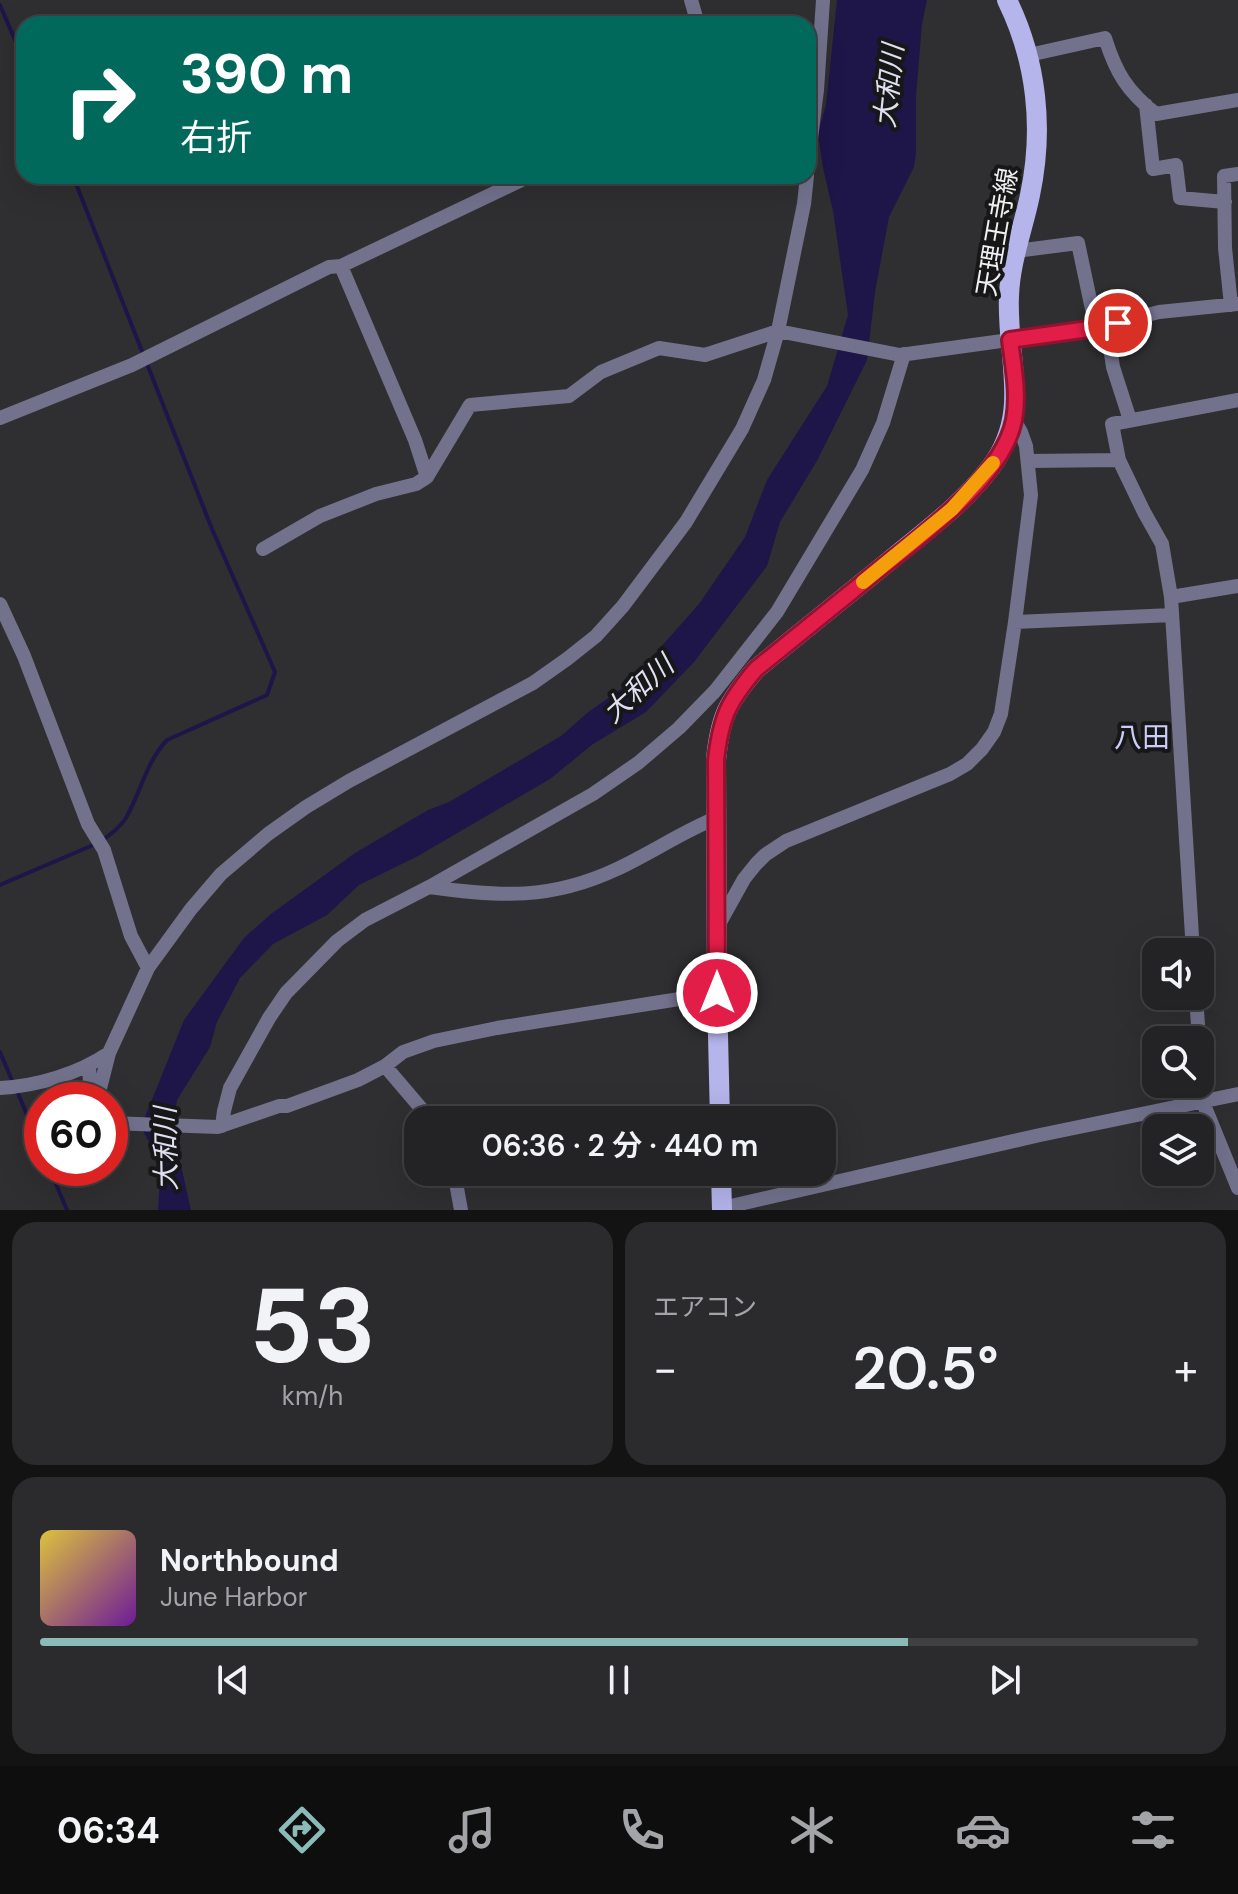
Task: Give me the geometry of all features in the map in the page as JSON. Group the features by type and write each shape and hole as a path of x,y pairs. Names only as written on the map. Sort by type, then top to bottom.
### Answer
{"main road":[{"name":"天理王寺線","path":"720,1106 716,760 724,714 756,669 952,509 991,467 1014,420 1009,296 1030,195 1037,137 1035,86 1029,55 1007,0"},
{"path":"721,1186 722,1209"}],"street":[{"path":"816,98 823,0"},
{"path":"1029,55 1105,38 1123,82 1137,99 1156,114 1238,100"},
{"path":"816,49 820,39"},
{"path":"1146,105 1153,169 1176,165 1180,198 1225,202"},
{"path":"263,549 320,516 376,494 416,484 427,477 470,405 569,396 601,372 659,348 705,355 780,331 902,354 1102,327 1159,312 1234,305 1225,248 1224,176 1238,174"},
{"path":"0,418 132,365 329,267 341,266 513,184"},
{"path":"102,1082 109,1053 148,968 221,874 306,807 533,683 596,636 623,606 686,522 742,429 764,380 780,331 806,184"},
{"path":"1016,251 1078,243 1130,420"},
{"path":"341,266 415,440 427,477"},
{"path":"220,1126 230,1088 269,1018 286,993 337,941 365,920 593,794 669,737 715,691 777,612 862,470 883,423 902,354"},
{"path":"1192,938 1171,597 1162,544 1119,460 1112,424 1238,400"},
{"path":"716,928 744,879 765,855 786,841 950,774 967,764 994,732 1001,714 1031,495 1028,461 1021,432 1014,420"},
{"path":"1028,461 1119,460"},
{"path":"1171,597 1238,586"},
{"path":"0,604 24,656 88,824 104,850 131,936 148,968"},
{"path":"1015,622 1172,615"},
{"path":"429,887 511,895 566,887 615,870 689,829 716,818"},
{"path":"128,1123 220,1126 358,1080 403,1052 434,1041 717,993"},
{"path":"0,1088 22,1087 89,1066 109,1053"},
{"path":"89,1066 90,1082"},
{"path":"385,1066 419,1106"},
{"path":"722,1209 1040,1135 1238,1094"},
{"path":"1202,1100 1238,1188"},
{"path":"457,1186 461,1210"}],"water":[{"name":"大和川","path":"837,0 927,0 916,96 916,153 914,167 889,217 875,292 867,360 818,459 780,522 767,566 694,662 646,712 593,744 550,779 418,856 359,885 327,915 273,944 240,978 217,1022 210,1047 177,1100 173,1130 191,1210 158,1210 160,1178 152,1148 141,1127 184,1020 244,938 271,914 355,853 561,736 628,684 699,604 745,537 767,480 827,386 848,315 818,133 826,105"}],"waterway":[{"path":"0,5 16,42"},
{"path":"0,885 110,835 126,818 149,767 167,740 267,695 275,672 212,529 76,184"},
{"path":"0,1052 13,1083"},
{"path":"17,1091 24,1108"},
{"path":"57,1186 67,1210"}],"slow traffic":[{"path":"863,582 952,509 993,463"}],"district":[{"name":"八田","path":"1142,737"}],"route":[{"path":"717,993 716,760 724,714 736,693 756,669 952,509 991,467 1014,420 1010,340 1118,323"}]}
